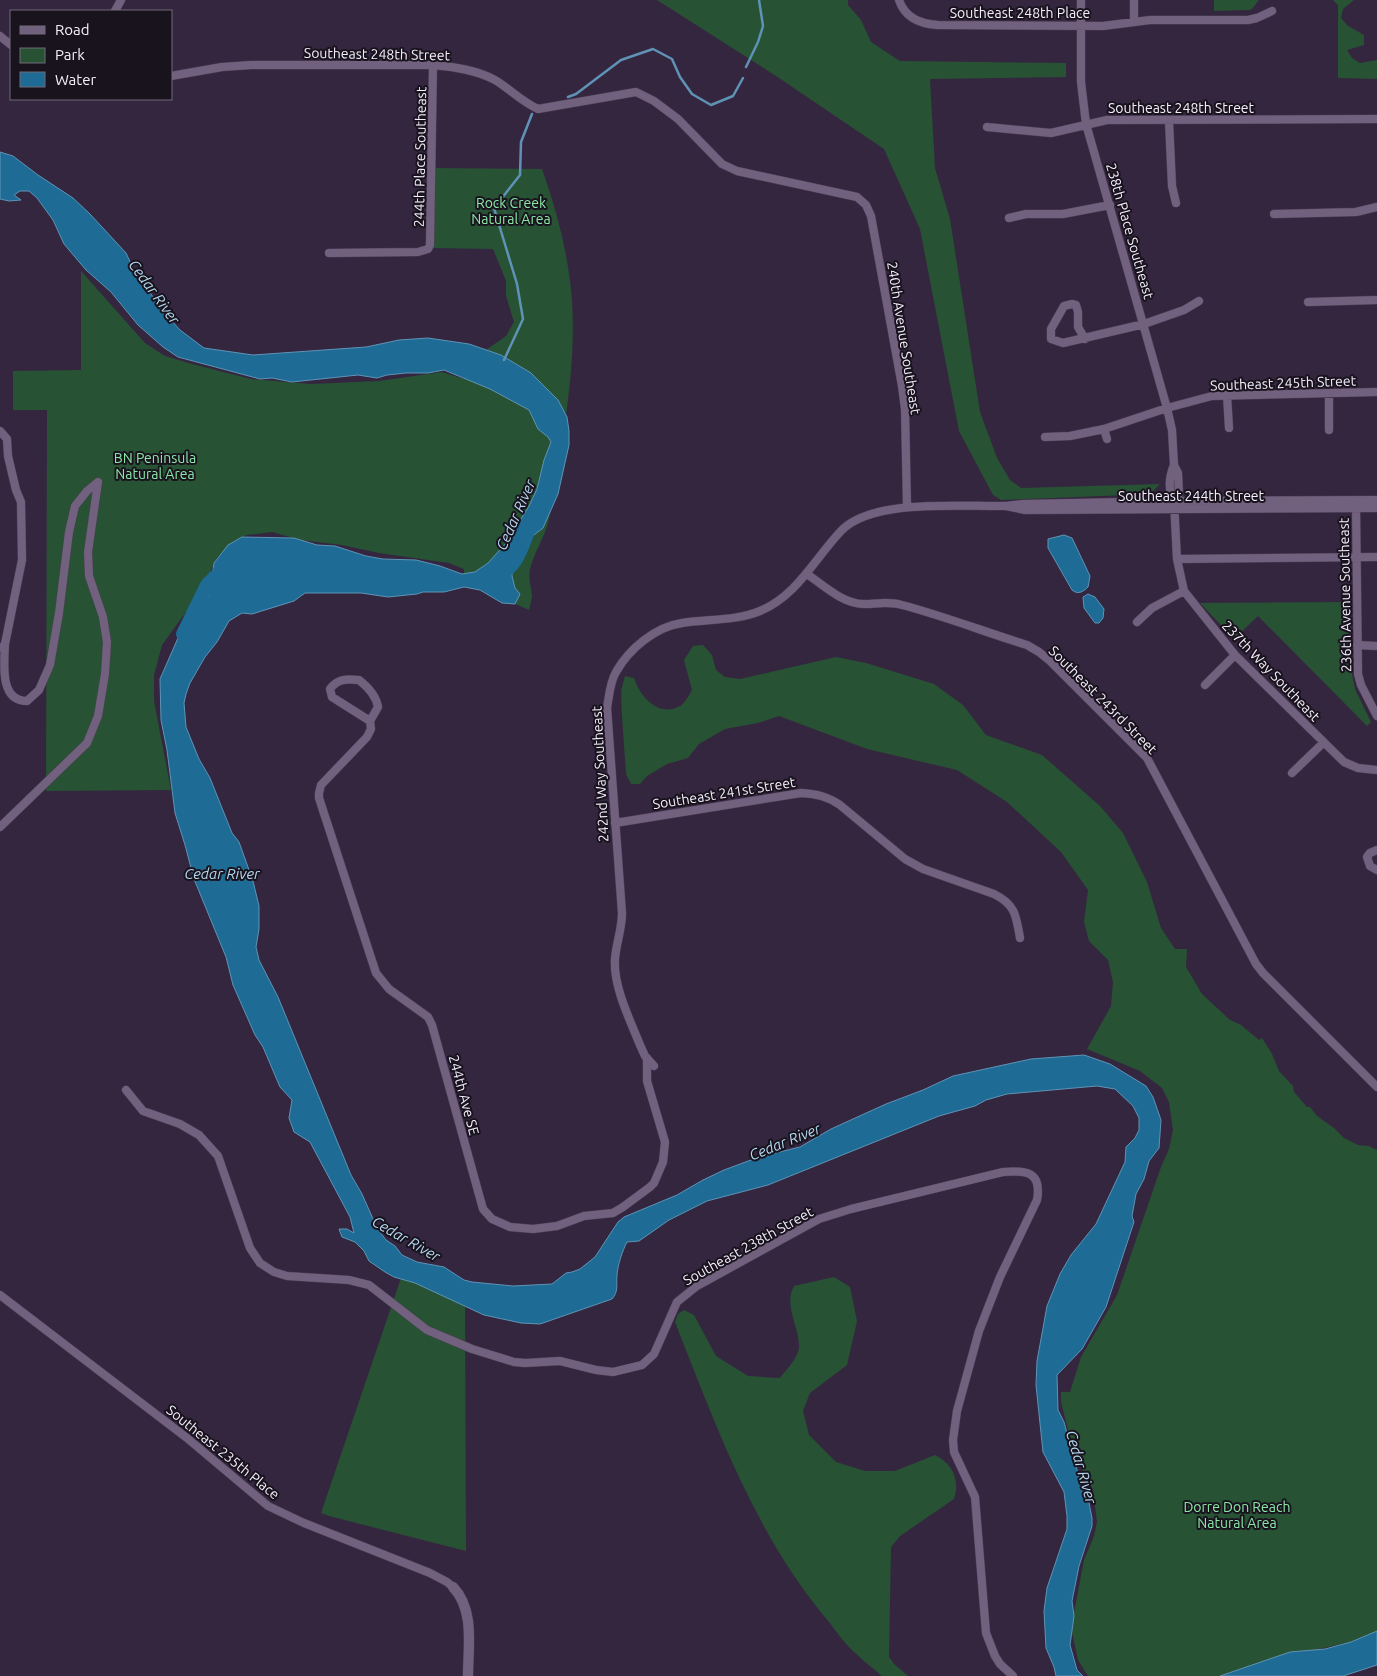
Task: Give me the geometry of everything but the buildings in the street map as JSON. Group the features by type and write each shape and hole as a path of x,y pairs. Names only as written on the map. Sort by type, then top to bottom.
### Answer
{"street":[{"name":"Southeast 248th Place","path":"900,0 908,14 916,21 938,26 1103,26 1134,21 1248,20 1272,11"},
{"name":"238th Place Southeast","path":"1081,0 1081,82 1086,124 1144,324 1172,430 1174,466 1178,474 1179,494 1174,505 1177,558"},
{"path":"1134,0 1134,21"},
{"path":"0,36 10,44"},
{"name":"Southeast 248th Street","path":"172,76 222,67 250,65 433,65 478,72 497,81 527,104 538,109 636,92 654,101 678,118 722,164 737,171 857,197 866,205"},
{"name":"244th Place Southeast","path":"329,253 418,252 428,249 431,240 433,65"},
{"name":"Southeast 248th Street","path":"987,127 1051,133 1107,120 1377,119"},
{"path":"1169,121 1172,186 1176,203"},
{"name":"240th Avenue Southeast","path":"866,205 871,216 904,401 907,507"},
{"path":"1010,218 1026,214 1063,214 1110,205"},
{"path":"1274,214 1356,212 1377,207"},
{"path":"1308,302 1377,300"},
{"path":"1085,339 1078,327 1076,305 1064,306 1051,329 1051,339 1063,343 1085,339 1144,324 1184,310 1199,301"},
{"name":"Southeast 245th Street","path":"1045,437 1070,436 1104,429 1167,408 1212,396 1377,392"},
{"path":"1329,394 1329,430"},
{"path":"1227,395 1229,428"},
{"path":"1104,429 1107,439"},
{"path":"0,431 7,439 16,490 21,502 22,560 5,644 4,686 7,694 17,701 26,701 39,690 50,665 59,613 69,532 75,506 87,491 98,482 88,552 89,576 103,617 107,642 105,674 98,716 87,743 0,827"},
{"name":"Southeast 244th Street","path":"849,524 874,513 907,507 1006,506 1023,504 1356,504 1377,500"},
{"name":"Southeast 244th Street","path":"1356,504 1377,508"},
{"name":"236th Avenue Southeast","path":"1356,504 1358,674 1361,685 1377,716"},
{"name":"242nd Way Southeast","path":"654,1066 646,1058 639,1042 615,973 615,959 622,926 622,913 607,708 616,672 639,645 653,634 670,626 680,623 747,615 777,601 807,574 841,530 849,524"},
{"path":"1177,558 1377,557"},
{"name":"237th Way Southeast","path":"1177,558 1184,591 1235,654 1322,743 1344,762 1358,768 1377,770"},
{"name":"Southeast 243rd Street","path":"807,574 834,594 849,601 862,604 887,602 915,608 1027,645 1050,662 1147,758 1256,964 1377,1087"},
{"path":"1137,622 1152,608 1184,591"},
{"path":"0,651 5,644"},
{"path":"1357,645 1377,646"},
{"path":"1205,686 1235,654"},
{"name":"244th Ave SE","path":"370,720 332,697 330,689 334,683 340,680 359,680 377,699 378,707 370,720 371,729 367,737 322,785 318,793 376,973 389,989 428,1017 432,1025 483,1209 492,1219 510,1227 533,1229 557,1226 584,1216 613,1212 623,1207 654,1183 663,1162 665,1142 647,1081 646,1058"},
{"path":"1292,773 1322,743"},
{"name":"Southeast 241st Street","path":"614,823 801,793 828,797 905,859 923,869 994,894 1005,900 1016,914 1020,938"},
{"path":"1377,850 1370,853 1368,857 1370,866 1377,870"},
{"name":"Southeast 238th Street","path":"126,1090 143,1111 187,1128 199,1135 218,1156 250,1248 260,1262 274,1272 287,1276 349,1280 369,1285 427,1330 480,1352 514,1362 560,1361 613,1372 642,1365 654,1354 677,1302 697,1286 819,1219 851,1209 1003,1172 1025,1171 1037,1182 1039,1190 1037,1200 1000,1277 979,1331 957,1411 953,1440 955,1456 971,1485 978,1512 986,1633 1000,1664 1013,1676"},
{"name":"Southeast 235th Place","path":"0,1295 187,1438 268,1506 304,1523 430,1573 453,1587"},
{"path":"453,1587 464,1603 467,1614 468,1676"}],"green space":[{"path":"657,0 848,0 848,5 861,20 871,42 900,61 1066,63 1066,77 930,79 935,168 950,219 980,412 997,458 1010,480 1021,488 1160,484 1150,494 1001,500 993,495 959,431 920,229 884,149 776,76"},
{"path":"1214,0 1259,0 1249,10 1214,11"},
{"path":"1333,0 1354,0 1343,9 1341,18 1348,26 1364,35 1364,45 1347,50 1352,58 1360,63 1377,60 1377,79 1338,78 1338,5"},
{"name":"BN Peninsula Natural Area","path":"429,168 542,169 564,244 569,275 573,327 570,382 566,419 550,512 546,529 530,569 529,579 532,595 529,610 464,581 464,569 449,563 300,540 272,532 247,535 232,542 216,559 202,590 162,645 154,675 154,701 171,790 46,791 47,410 13,410 13,371 81,370 81,271 145,343 165,356 192,364 251,379 311,384 379,381 442,372 464,379 486,350 506,336 514,322 506,296 506,281 493,249 429,248"},
{"path":"1351,602 1349,659 1355,689 1371,722 1367,726 1258,616 1234,639 1200,603"},
{"name":"Dorre Don Reach Natural Area","path":"703,645 712,655 716,670 725,677 740,679 836,657 866,663 934,684 963,705 986,735 1042,755 1100,806 1123,833 1147,882 1161,928 1175,949 1187,949 1186,967 1202,994 1230,1020 1241,1025 1259,1040 1262,1038 1272,1054 1279,1071 1293,1086 1294,1092 1317,1116 1344,1138 1358,1145 1369,1146 1377,1150 1377,1631 1351,1642 1300,1653 1224,1676 1088,1676 1078,1660 1071,1628 1084,1560 1094,1536 1097,1522 1093,1490 1074,1454 1061,1402 1061,1392 1070,1392 1081,1357 1117,1295 1169,1149 1173,1130 1169,1102 1162,1088 1140,1071 1087,1049 1111,1006 1113,982 1108,960 1089,941 1084,922 1088,890 1061,852 1007,802 957,770 867,749 779,716 758,723 725,729 699,744 688,758 667,764 647,776 640,784 631,784 626,774 622,716 621,691 625,676 634,678 641,692 651,704 665,709 680,706 692,690 684,660 693,646"},
{"path":"834,1277 850,1287 857,1321 847,1365 810,1393 803,1411 809,1435 836,1462 865,1471 895,1471 935,1455 946,1463 954,1473 956,1492 954,1499 900,1536 891,1547 889,1657 908,1676 882,1676 856,1654 803,1588 779,1553 722,1440 675,1322 678,1314 684,1310 694,1315 716,1356 748,1376 780,1378 794,1360 799,1348 799,1340 790,1301 794,1286"},
{"path":"401,1278 415,1281 465,1305 466,1551 321,1513"}],"water":[{"path":"0,152 13,156 73,198 90,214 126,253 133,268 162,310 180,330 204,348 253,355 366,347 399,340 428,338 469,344 501,355 531,373 558,400 567,417 569,445 558,494 543,528 525,542 512,559 512,576 515,588 520,594 515,604 502,603 480,590 464,587 444,592 423,592 388,597 361,593 305,593 294,601 252,614 242,613 229,621 190,683 184,703 186,727 199,759 210,778 232,833 239,842 253,881 259,906 259,929 256,947 259,960 278,997 351,1175 362,1194 377,1228 386,1240 395,1246 402,1255 417,1262 444,1267 464,1280 472,1282 513,1286 552,1284 566,1273 580,1269 595,1257 618,1222 624,1217 677,1195 724,1170 759,1157 800,1147 831,1129 953,1076 1031,1059 1084,1055 1110,1064 1146,1086 1153,1097 1161,1120 1159,1148 1149,1161 1144,1179 1136,1194 1132,1216 1134,1222 1106,1307 1082,1349 1057,1375 1058,1410 1064,1422 1082,1488 1088,1498 1092,1518 1092,1526 1079,1566 1072,1601 1074,1616 1070,1645 1077,1670 1083,1676 1056,1676 1046,1648 1044,1611 1047,1588 1067,1529 1067,1516 1064,1492 1043,1452 1036,1385 1037,1361 1047,1306 1060,1274 1071,1255 1096,1224 1125,1162 1126,1147 1135,1138 1139,1130 1139,1118 1133,1106 1115,1089 1097,1086 1007,1094 986,1100 975,1106 939,1116 768,1185 707,1201 669,1220 639,1241 627,1242 619,1262 616,1291 612,1299 540,1324 521,1323 484,1315 415,1283 394,1277 369,1261 364,1251 355,1242 342,1237 339,1229 347,1229 354,1233 350,1217 310,1142 294,1132 289,1118 292,1100 280,1087 263,1047 255,1035 233,985 226,957 194,879 175,813 161,720 160,679 178,638 190,618 199,611 209,596 214,563 228,545 242,537 294,538 317,545 335,546 366,556 383,559 416,560 462,574 475,572 488,563 506,543 529,506 537,489 544,460 551,442 538,429 529,410 490,389 444,370 428,373 387,375 377,378 358,375 292,382 272,378 260,379 178,357 163,347 138,325 111,292 86,270 64,244 53,220 37,198 29,191 20,191 14,195 21,200 9,201 0,199"},
{"path":"1064,535 1072,538 1090,576 1088,587 1080,592 1072,590 1048,548 1048,539"},
{"path":"1088,594 1095,597 1104,609 1103,618 1099,623 1095,623 1084,608 1083,597"},
{"path":"1377,1631 1377,1665 1343,1676 1220,1676 1290,1652 1325,1649 1351,1642"}],"waterway":[{"path":"746,67 758,42 763,26 759,0"},
{"path":"568,97 576,94 621,60 653,49 672,59 680,77 692,94 711,105 733,96 743,78"},
{"path":"504,360 523,319 517,284 494,208 520,175 521,142 532,114"},
{"name":"Cedar River","path":"497,575 504,572 514,563 528,531"},
{"name":"Cedar River","path":"183,634 207,585 224,568"}],"park label":[{"name":"Rock Creek Natural Area","path":"511,212"}]}
